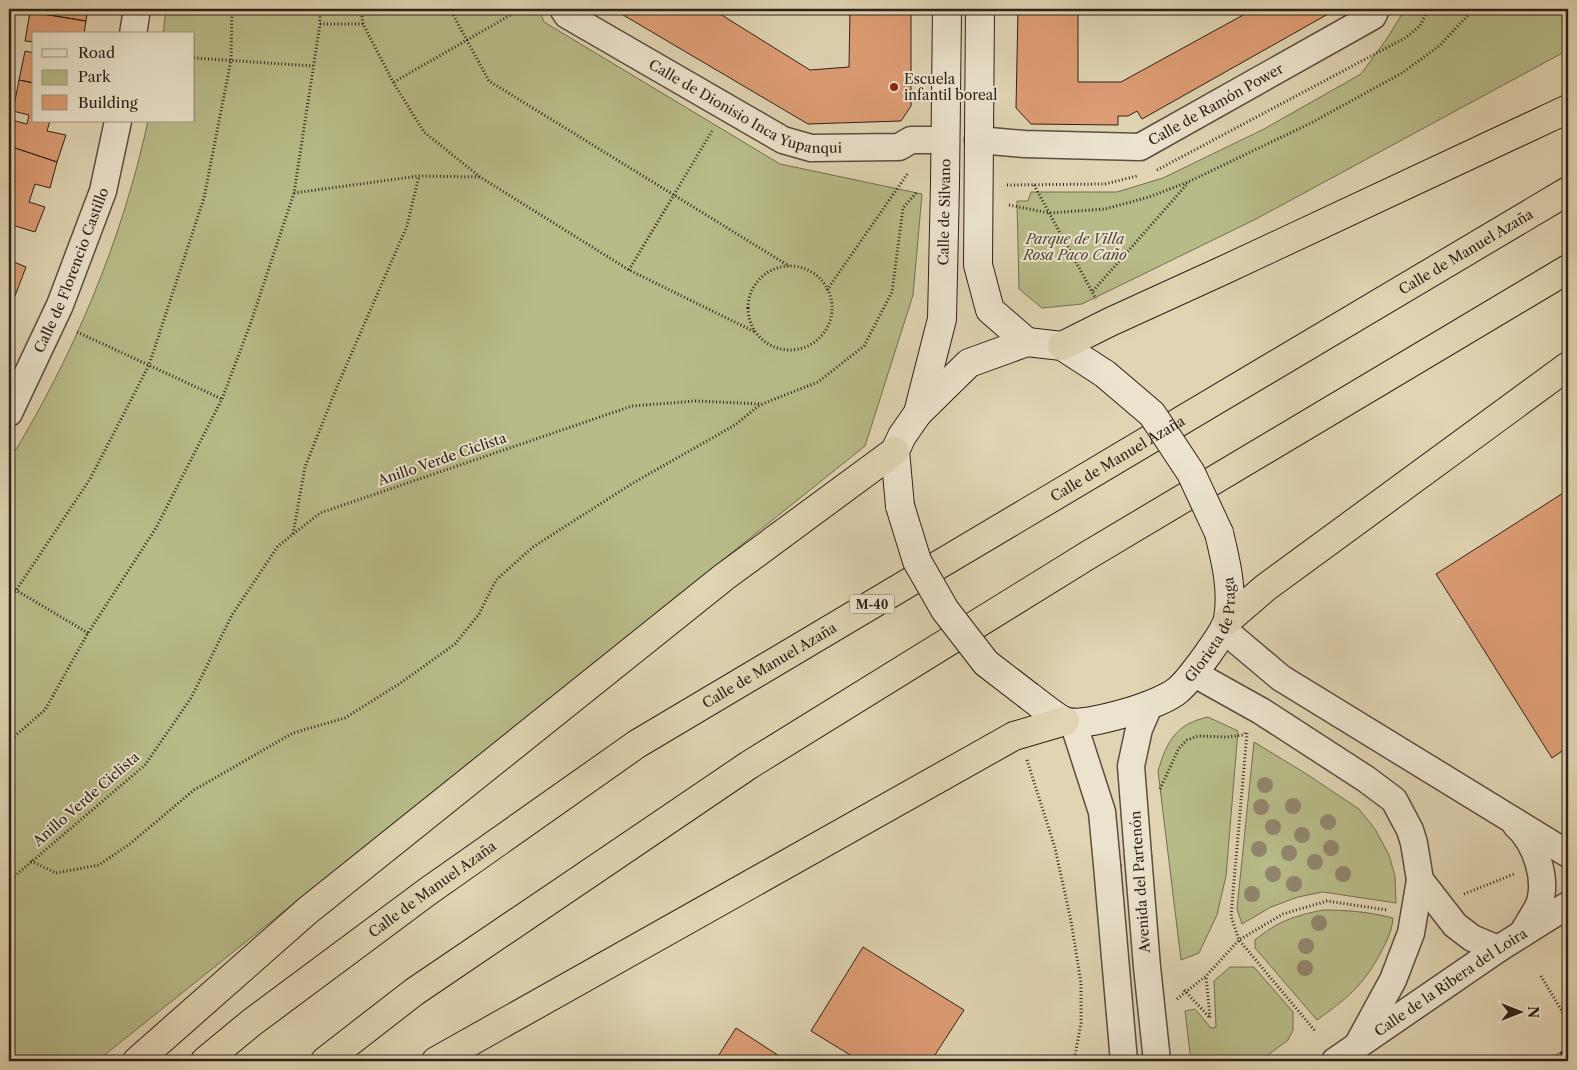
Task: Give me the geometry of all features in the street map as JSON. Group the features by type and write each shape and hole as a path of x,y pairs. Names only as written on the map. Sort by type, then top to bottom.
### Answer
{"highway":[{"path":"1062,346 1568,109"},
{"name":"Calle de Manuel Azaña","path":"205,1061 251,1023 419,898 637,744 1568,191"},
{"path":"325,1061 414,992 748,765 1090,554 1568,269"},
{"path":"1226,625 1265,588 1568,366"},
{"path":"137,1061 330,893 724,577 895,451"},
{"path":"436,1061 1014,736 1069,722"}],"street":[{"path":"133,32 137,9"},
{"name":"Calle de Dionisio Inca Yupanqui","path":"563,9 567,15 783,140 811,148 830,148 899,147 911,140 945,140"},
{"name":"Calle de Silvano","path":"918,413 942,319 947,9"},
{"path":"980,9 978,265 990,310 1027,342"},
{"name":"Calle de Ramón Power","path":"978,140 1024,144 1140,147 1373,16 1376,9"},
{"name":"Calle de Florencio Castillo","path":"9,413 60,304 103,191 118,122"},
{"name":"Glorieta de Praga","path":"895,451 902,436 918,413 969,363 1027,342 1062,346 1106,374 1152,414 1191,473 1219,533 1230,579 1226,625 1194,673 1177,691 1148,706 1111,717 1069,722"},
{"path":"895,451 900,506 917,561 945,610 986,663 1029,696 1069,722 1102,812 1124,1061"},
{"path":"1226,625 1281,678 1568,854"},
{"path":"1194,673 1261,711 1366,779 1394,800 1410,830 1420,880 1411,933 1394,980 1357,1046"},
{"name":"Avenida del Partenón","path":"1148,706 1139,729 1131,766 1147,967 1157,1061"},
{"path":"1503,814 1525,833 1538,858 1542,881 1538,905 1520,936"},
{"path":"1420,880 1455,925 1472,938 1498,949"},
{"name":"Calle de la Ribera del Loira","path":"1335,1061 1498,949 1568,905"}],"path":[{"path":"9,601 90,478 149,365 204,198 231,60 232,9"},
{"path":"9,741 45,710 88,633 156,528 222,399 250,325 294,193 320,24 320,9"},
{"path":"361,9 363,24 393,82 424,132 480,177 629,270 755,332 765,342 777,348 791,350 804,347 817,340 825,330 830,317 831,303 827,290 812,272 800,268 789,266 776,268 765,274 756,283 750,295 748,314 755,332"},
{"path":"450,9 489,81 789,266"},
{"path":"393,82 521,9"},
{"path":"1009,205 1050,213 1105,209 1149,197 1188,182 1311,123 1402,72 1439,46 1472,10 1481,9"},
{"path":"1537,9 1568,14"},
{"path":"320,24 363,24"},
{"path":"195,58 313,66"},
{"path":"629,270 716,125"},
{"path":"827,290 911,170"},
{"path":"294,193 419,176 480,177"},
{"path":"292,535 305,467 336,389 407,226 419,176"},
{"path":"1092,291 1188,182"},
{"path":"1034,185 1097,302"},
{"name":"Anillo Verde Ciclista","path":"9,881 145,765 191,698 232,615 278,546 320,513 632,406 696,401 762,404 818,382 864,346 892,292 903,208 918,190"},
{"path":"72,330 222,399"},
{"path":"31,861 56,873 99,865 131,844 194,790 293,734 345,718 456,644 479,614 496,580 533,547 633,484 735,426 762,404"},
{"path":"9,586 16,592 88,633"},
{"path":"1158,792 1179,748 1188,740 1198,736 1227,737 1242,735 1247,730 1230,916 1239,940 1316,1032"},
{"path":"1026,759 1056,848 1080,974 1081,1024 1074,1061"},
{"path":"1459,896 1522,871"},
{"path":"1239,940 1283,914 1327,901 1392,910"},
{"path":"1184,990 1210,1018 1206,976"},
{"path":"1541,976 1568,1021"}],"green space":[{"path":"166,9 539,9 544,22 780,164 922,194 913,295 865,446 97,1061 9,1061 9,461 54,381 93,297 124,210 148,122 195,122 195,32 163,32"},
{"name":"Parque de Villa Rosa Paco Caño","path":"1405,9 1568,9 1568,50 1256,219 1082,304 1042,308 1019,289 1017,201 1028,201 1031,192 1117,192 1163,178 1264,129 1361,74 1388,37"},
{"path":"1208,717 1238,731 1226,876 1217,915 1199,953 1181,960 1158,771 1165,751 1174,735 1188,724"},
{"path":"1254,742 1359,809 1375,829 1389,855 1395,876 1396,903 1323,892 1298,897 1271,907 1242,924 1237,909"},
{"path":"1323,910 1376,914 1393,918 1386,941 1367,975 1353,991 1317,1020 1255,948 1255,940 1271,928 1287,920"},
{"path":"1230,967 1254,967 1293,1012 1293,1030 1288,1040 1260,1061 1191,1061 1185,1011 1195,1009 1211,1028 1216,1027 1214,981"}],"building":[{"path":"30,9 88,9 86,21 30,12"},
{"path":"613,9 712,9 810,70 849,67 850,9 911,9 911,106 901,121 808,124"},
{"path":"1018,9 1078,9 1078,82 1121,82 1254,9 1337,9 1142,119 1137,111 1128,116 1118,116 1118,125 1031,124 1016,108"},
{"path":"30,12 86,21 84,32 32,32 32,42 25,41"},
{"path":"25,51 32,53 32,83 19,80"},
{"path":"19,80 32,83 32,122 50,122 47,131 66,135 57,162 9,146 9,126 11,120 27,124 29,115 13,111"},
{"path":"9,146 57,162 50,188 35,184 29,202 45,207 35,232 9,224 9,194 12,195 15,181 9,180"},
{"path":"9,260 26,267 15,296 9,294"},
{"path":"1568,490 1568,747 1552,758 1436,574"},
{"path":"863,947 964,1010 931,1061 860,1061 811,1031"},
{"path":"736,1028 787,1061 715,1061"}],"railway":[{"path":"1552,1061 1568,1050"}],"place":[{"name":"Escuela infantil boreal","path":"894,87"}]}
